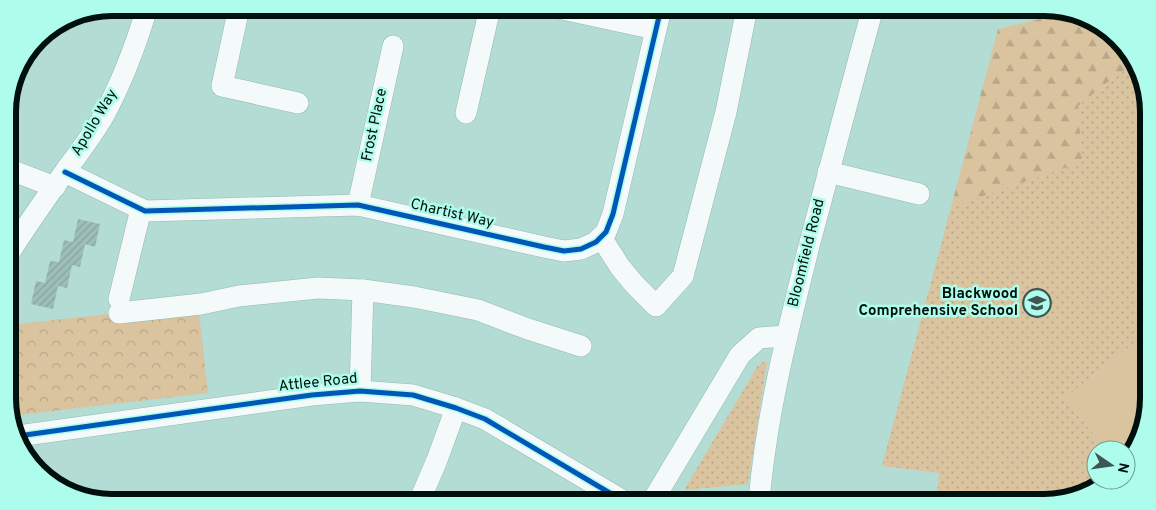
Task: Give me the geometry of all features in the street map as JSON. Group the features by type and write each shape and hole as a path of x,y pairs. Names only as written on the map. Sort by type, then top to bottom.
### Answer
{"street":[{"name":"Apollo Way","path":"16,242 103,116 122,78 145,16"},
{"path":"238,16 222,86 298,103"},
{"path":"466,113 488,16"},
{"path":"595,16 655,29"},
{"path":"659,16 613,214 606,232 601,237 620,267 656,306 683,276 726,112 745,16"},
{"name":"Bloomfield Road","path":"760,494 762,463 786,336 871,16"},
{"name":"Frost Place","path":"358,205 393,46"},
{"name":"Chartist Way","path":"16,171 60,179 145,211 358,205 564,251 581,249 596,242 601,237"},
{"path":"828,172 919,194"},
{"path":"141,209 119,306 201,304 239,296 318,288 363,290 414,296 478,310 581,346"},
{"path":"360,391 363,290"},
{"path":"657,494 740,355 759,338 786,336"},
{"name":"Attlee Road","path":"24,435 312,395 360,391 413,394 485,420 611,494"},
{"path":"422,494 456,408"}],"green space":[{"path":"1051,16 1063,18 1092,29 1102,36 1112,44 1130,70 1119,73 1078,106 1082,162 951,207 998,29"},
{"name":"Blackwood Comprehensive School","path":"1130,70 1139,99 1140,112 1140,152 1137,154 1140,158 1140,338 1065,398 1098,440 1086,440 1086,484 1063,492 1050,494 937,494 939,473 882,466 951,207 1082,162 1078,106 1119,73"},
{"path":"198,304 208,393 18,415 16,398 16,324"},
{"path":"1140,338 1140,404 1135,429 1130,440 1098,440 1065,398"},
{"path":"764,361 767,362 748,484 684,490 757,367"}],"building":[{"path":"78,219 100,224 95,247 85,244 80,267 72,265 67,288 58,286 53,309 31,304 36,281 45,283 50,261 59,262 64,240 73,242"}],"cycle path":[{"path":"65,172 145,211 358,205 564,251 581,249 596,242 606,232 613,214 659,16"},
{"path":"24,435 312,395 360,391 413,395 485,419 612,494"}],"place":[{"name":"Blackwood Comprehensive School","path":"1037,303"}]}
